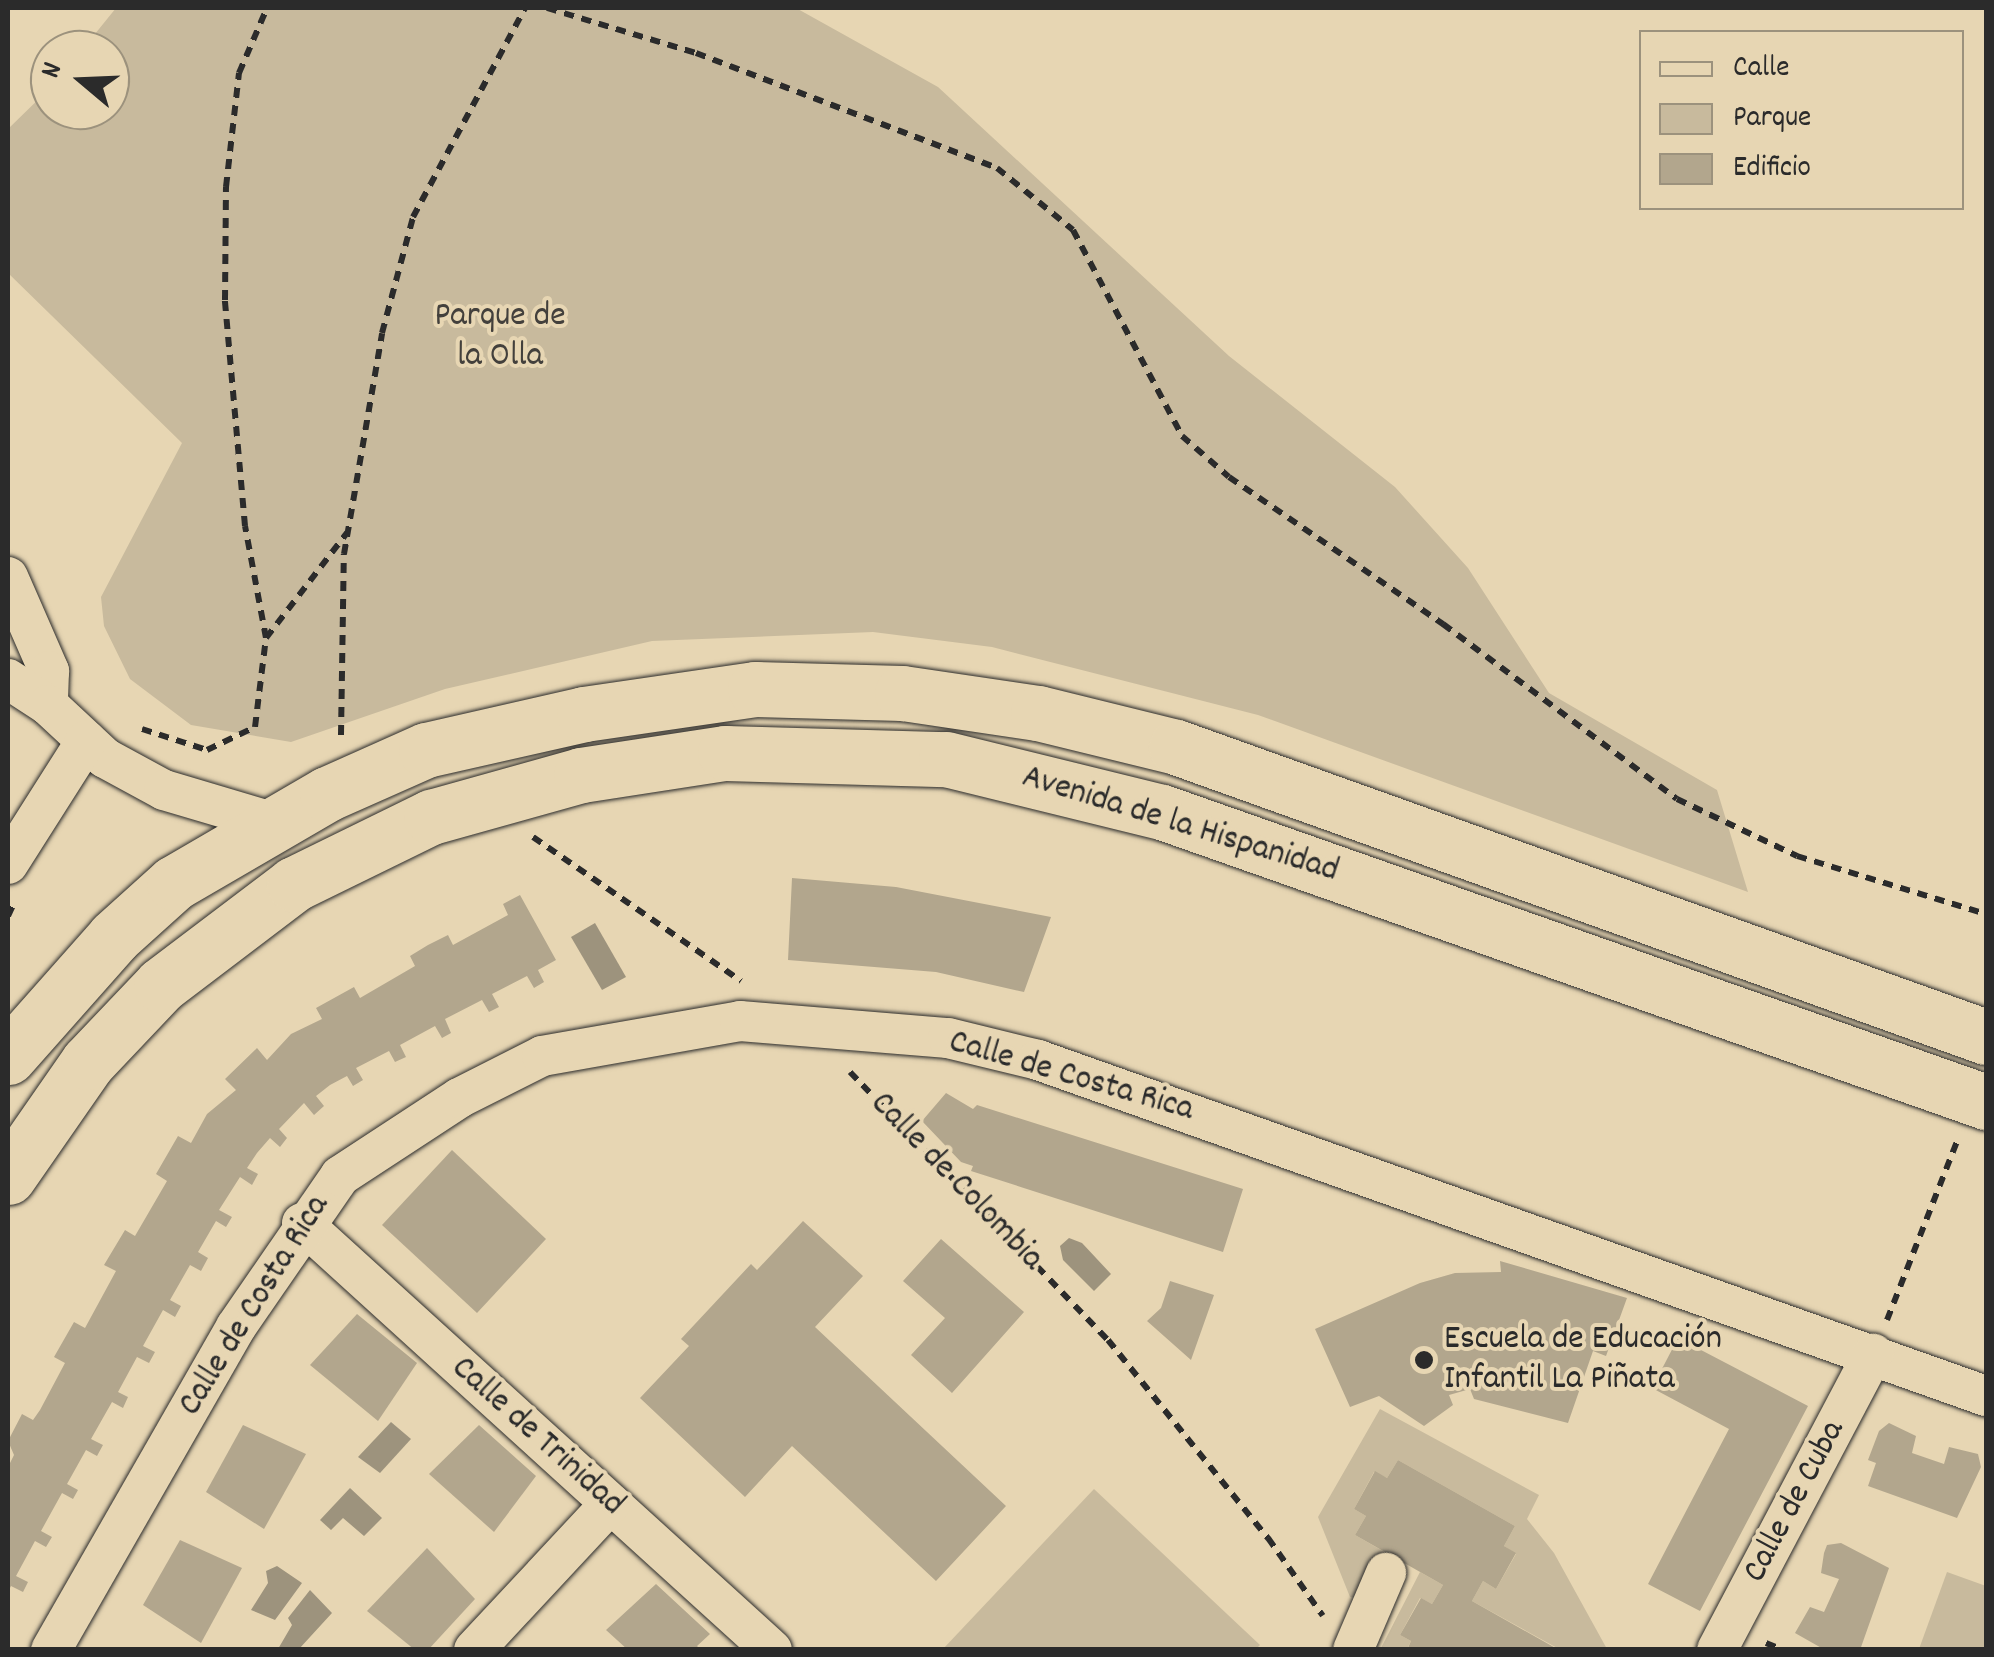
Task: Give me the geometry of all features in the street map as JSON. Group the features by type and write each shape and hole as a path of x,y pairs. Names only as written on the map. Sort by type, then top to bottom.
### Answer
{"main road":[{"name":"Avenida de la Hispanidad","path":"8,1057 114,937 174,883 272,822 327,794 426,750 584,714 756,689 902,693 1038,713 1176,747 1986,1037"},
{"name":"Avenida de la Hispanidad","path":"8,1177 88,1062 161,985 294,884 430,816 581,775 725,753 946,760 1022,774 1162,812 1980,1100"}],"street":[{"path":"8,577 49,671 48,705"},
{"path":"8,679 48,705 86,741 164,790 272,822"},
{"path":"8,864 86,741"},
{"name":"Calle de Costa Rica","path":"50,1650 302,1223 340,1176 459,1098 542,1056 740,1022 948,1038 1038,1060 1986,1396"},
{"name":"Calle de Trinidad","path":"302,1223 772,1650"},
{"name":"Calle de Cuba","path":"1717,1650 1873,1354"},
{"path":"474,1650 610,1504"},
{"path":"1344,1641 1386,1573"}],"path":[{"path":"86,741 120,722 207,750 255,726 266,638 245,526 225,300 226,187 238,73 267,8"},
{"path":"327,794 341,742 348,532 382,333 413,217 525,8"},
{"path":"547,8 696,53 996,168 1074,230 1182,436 1229,477 1444,624 1677,799 1797,856 1986,914"},
{"path":"266,638 348,532"},
{"path":"482,803 744,984"},
{"name":"Calle de Colombia","path":"803,1026 1108,1340 1268,1538 1344,1641"},
{"path":"1873,1354 1980,1100"}],"green space":[{"name":"Parque de la Olla","path":"116,8 796,8 938,87 1229,356 1395,487 1468,568 1549,693 1717,790 1748,892 1258,715 992,647 873,632 652,641 445,689 291,742 191,725 130,679 104,626 101,597 182,443 8,273 8,129 30,108 30,130 130,130 130,30 98,30"},
{"path":"1380,1409 1539,1495 1527,1519 1554,1553 1607,1649 1559,1649 1472,1601 1483,1581 1496,1589 1516,1554 1504,1546 1515,1526 1398,1460 1387,1478 1374,1472 1354,1509 1366,1516 1355,1535 1388,1554 1361,1599 1350,1597 1318,1517"},
{"path":"1094,1489 1260,1645 1256,1649 943,1649"},
{"path":"1420,1572 1443,1585 1432,1604 1420,1598 1400,1635 1411,1641 1407,1649 1380,1650"},
{"path":"1947,1572 1986,1586 1986,1649 1919,1649"}],"shaded area":[{"path":"595,923 626,977 602,990 571,937"},
{"path":"1069,1238 1082,1243 1111,1274 1094,1291 1063,1260 1060,1246"},
{"path":"391,1422 411,1439 380,1473 358,1457"},
{"path":"350,1488 382,1518 364,1536 343,1518 331,1530 320,1520"},
{"path":"277,1566 302,1583 275,1620 251,1610 268,1583 266,1571"},
{"path":"310,1590 332,1613 299,1649 278,1649 292,1625 288,1618"}],"building":[{"path":"792,878 896,887 1051,917 1024,992 936,972 788,960"},
{"path":"520,895 556,960 538,970 544,982 534,988 527,976 492,994 499,1007 489,1012 482,1000 445,1019 451,1033 442,1038 435,1026 400,1045 406,1057 395,1062 389,1051 356,1068 363,1080 353,1086 347,1076 330,1085 316,1096 324,1106 314,1115 304,1103 279,1129 287,1138 280,1147 270,1138 247,1168 258,1174 252,1185 240,1177 219,1210 232,1217 226,1227 216,1221 198,1252 208,1258 201,1271 190,1265 170,1300 181,1306 175,1317 163,1310 143,1346 155,1352 149,1363 137,1357 118,1392 128,1397 123,1408 112,1402 91,1439 103,1445 97,1456 86,1450 67,1484 78,1490 73,1499 62,1493 41,1531 52,1537 46,1547 35,1541 16,1576 28,1582 23,1592 11,1586 8,1592 8,1467 14,1455 8,1441 22,1414 33,1420 40,1410 65,1363 54,1357 74,1322 85,1328 116,1271 104,1265 125,1230 135,1236 167,1181 156,1174 178,1136 191,1143 207,1114 236,1090 225,1079 257,1048 267,1060 291,1034 322,1019 316,1008 354,987 360,998 415,966 410,956 428,945 448,935 453,945 508,915 503,904"},
{"path":"946,1093 973,1109 977,1105 1243,1189 1223,1252 971,1171 973,1166 961,1162 922,1121"},
{"path":"452,1150 546,1239 477,1313 382,1225"},
{"path":"803,1221 863,1276 815,1327 1006,1506 936,1581 792,1446 745,1497 640,1398 689,1346 681,1339 751,1264 757,1270"},
{"path":"941,1239 1024,1312 952,1393 911,1355 945,1318 903,1281"},
{"path":"1500,1261 1627,1298 1606,1356 1593,1351 1568,1423 1474,1399 1470,1389 1449,1395 1453,1405 1424,1426 1379,1396 1350,1407 1315,1329 1420,1283 1455,1273 1501,1272"},
{"path":"1170,1281 1214,1295 1191,1360 1147,1321 1161,1308"},
{"path":"357,1314 417,1363 378,1421 310,1365"},
{"path":"1678,1338 1808,1406 1700,1611 1648,1584 1729,1429 1652,1388"},
{"path":"1889,1423 1916,1436 1912,1453 1944,1464 1949,1447 1978,1454 1981,1467 1957,1518 1868,1486 1876,1463 1868,1460 1879,1431"},
{"path":"243,1425 306,1454 264,1529 206,1492"},
{"path":"479,1425 536,1476 494,1532 429,1474"},
{"path":"1398,1460 1515,1526 1504,1546 1516,1553 1496,1589 1483,1581 1472,1601 1559,1650 1407,1650 1411,1641 1400,1635 1421,1598 1432,1604 1443,1585 1355,1535 1366,1516 1354,1509 1375,1471 1387,1478"},
{"path":"180,1540 242,1568 201,1643 143,1605"},
{"path":"1841,1543 1889,1568 1860,1650 1825,1650 1795,1633 1810,1607 1824,1612 1839,1579 1821,1573 1824,1553 1827,1545"},
{"path":"427,1548 475,1599 428,1650 415,1650 367,1611"},
{"path":"656,1584 710,1634 697,1646 701,1650 628,1650 606,1630"}],"place":[{"name":"Escuela de Educación Infantil La Piñata","path":"1424,1360"}]}
